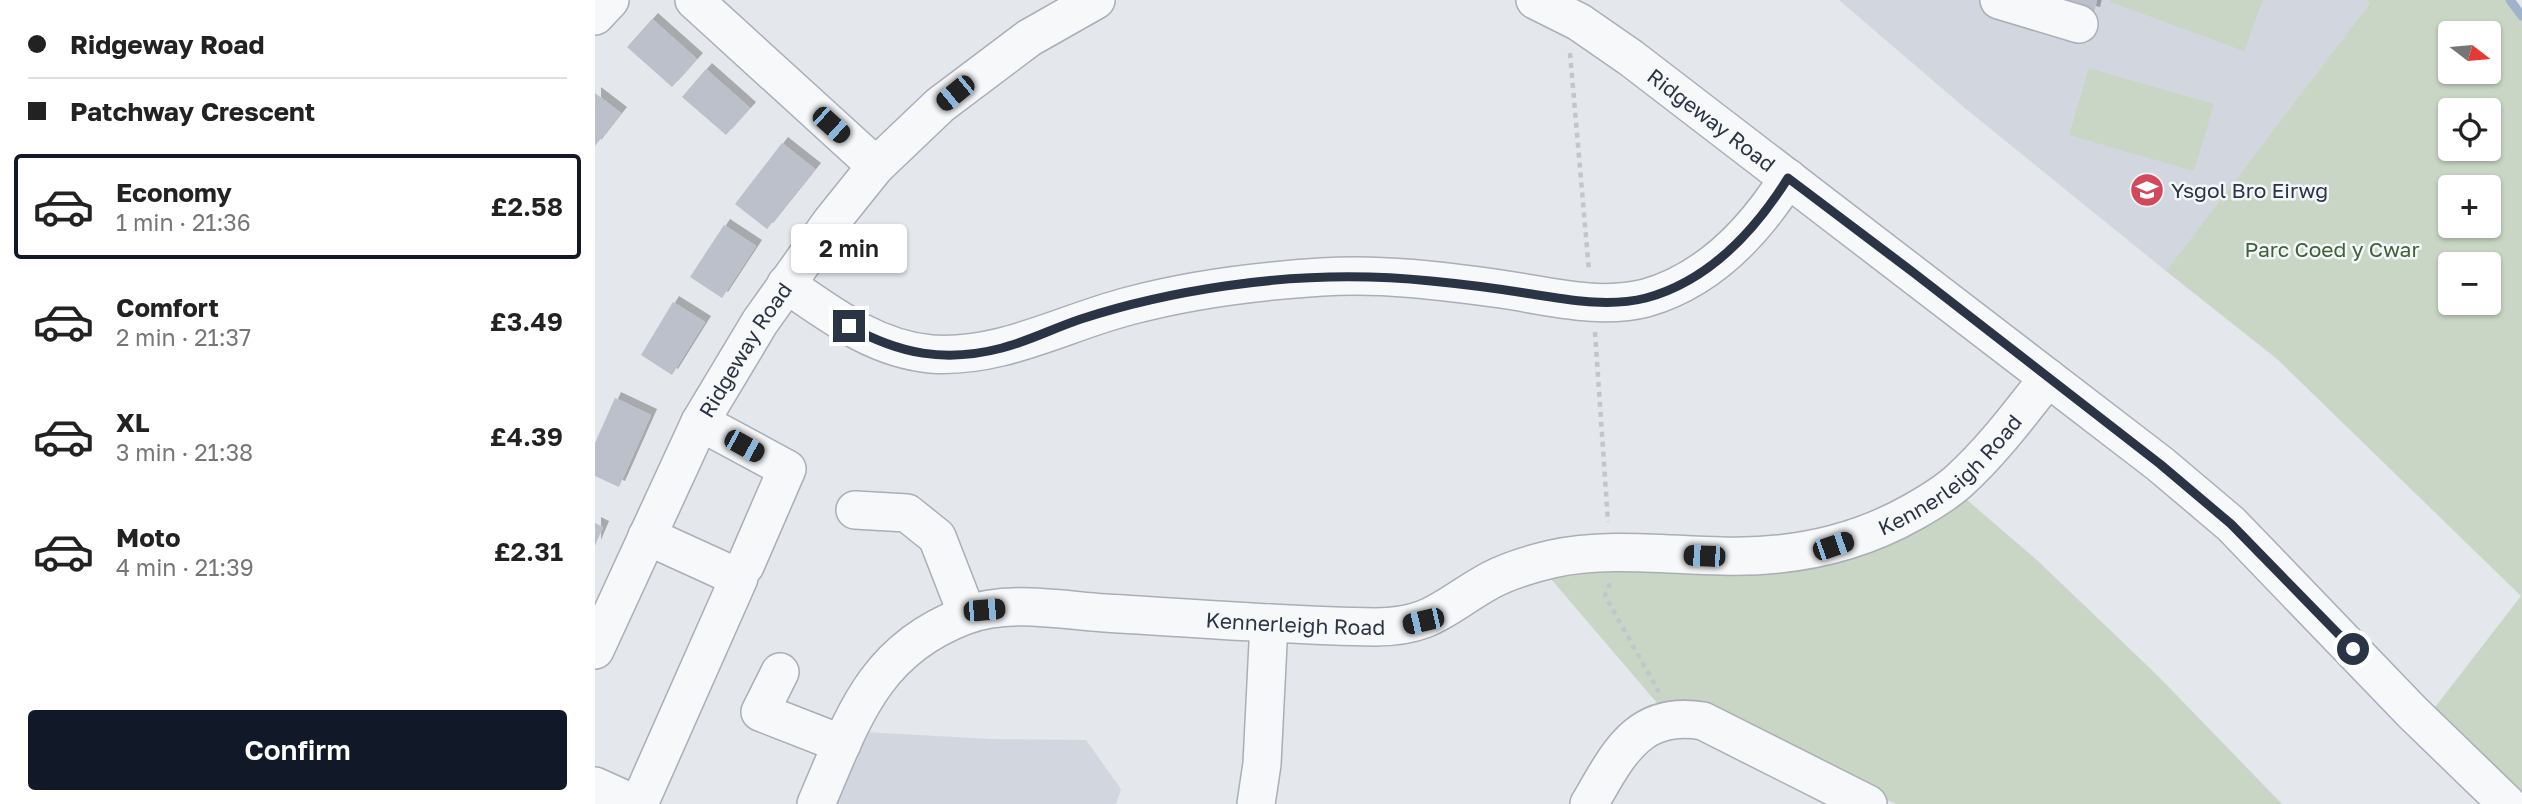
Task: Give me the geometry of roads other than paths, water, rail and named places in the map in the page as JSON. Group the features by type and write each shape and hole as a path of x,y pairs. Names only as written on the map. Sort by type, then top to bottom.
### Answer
{"street":[{"path":"595,16 610,0"},
{"path":"694,0 876,166"},
{"name":"Ridgeway Road","path":"595,650 700,422 786,284 876,166 940,106 986,69 1029,38 1096,0"},
{"path":"1999,0 2078,24"},
{"name":"Ridgeway Road","path":"1568,9 2048,377 2160,464 2231,524 2412,712 2507,804"},
{"path":"786,284 835,317 885,344 907,351 933,354 977,353 1004,348 1081,319 1132,305 1223,286 1277,280 1327,277 1428,281 1593,303 1625,302 1671,288 1702,272 1741,240 1788,178"},
{"name":"Kennerleigh Road","path":"816,804 870,689 890,663 905,648 927,634 967,614 984,610 1035,608 1269,623 1401,626 1423,621 1444,611 1511,571 1556,558 1610,554 1773,556 1833,546 1896,522 1957,483 1986,455 2048,377"},
{"path":"700,422 787,470 745,566"},
{"path":"855,510 907,513 937,537 967,614"},
{"path":"595,786 637,804 739,578 647,536"},
{"path":"1256,804 1262,764 1269,623"},
{"path":"779,672 760,712 842,744"},
{"path":"1589,804 1628,742 1649,726 1674,719 1703,721 1868,804"}],"waterway":[{"path":"2510,0 2522,16"}],"place":[{"name":"Ysgol Bro Eirwg","path":"2147,190"}],"park label":[{"name":"Parc Coed y Cwar","path":"2332,249"}]}
